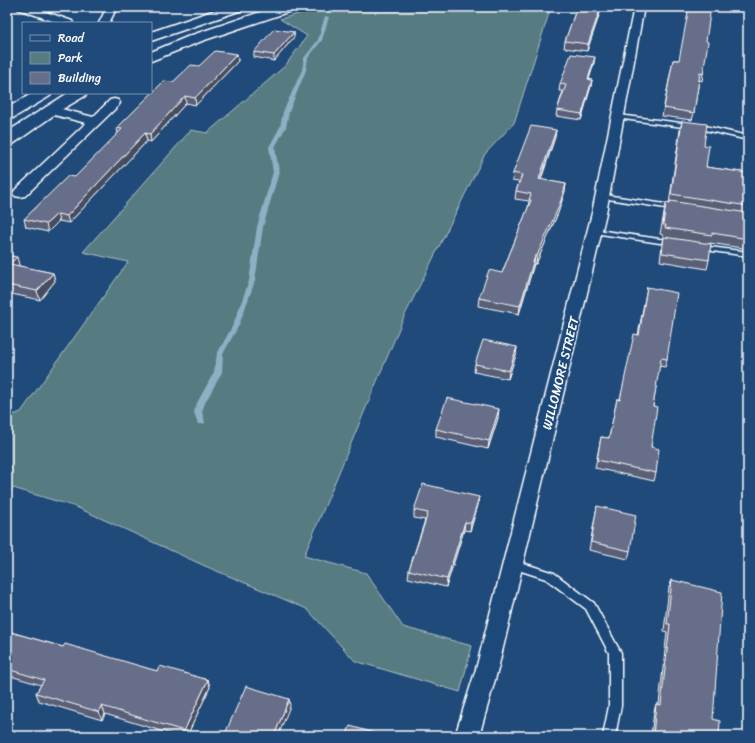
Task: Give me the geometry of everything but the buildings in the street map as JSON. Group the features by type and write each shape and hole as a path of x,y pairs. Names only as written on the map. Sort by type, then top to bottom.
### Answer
{"main road":[{"path":"152,37 238,7"},
{"path":"152,57 197,38 289,7"},
{"path":"7,115 42,94"},
{"path":"7,140 50,110 77,94"}],"street":[{"path":"22,7 65,22"},
{"path":"104,22 112,7"},
{"name":"WILLOMORE STREET","path":"467,736 487,669 594,231 639,7"},
{"path":"20,193 114,104"},
{"path":"50,110 95,121"}],"lane":[{"path":"618,116 705,128 748,138"},
{"path":"602,196 687,209"},
{"path":"594,231 678,244"},
{"path":"693,246 748,254"},
{"path":"513,564 550,576 590,606 615,653 616,706 609,736"}],"green space":[{"path":"323,7 551,7 514,123 485,154 403,319 304,556 366,573 403,627 472,646 460,692 355,661 307,609 205,566 76,507 13,488 7,496 7,417 21,412 128,262 83,252 191,130 207,133 285,66 307,36 280,19"}],"waterway":[{"path":"201,422 198,412 201,403 218,372 220,354 236,325 252,281 260,227 276,172 272,147 283,127 286,112 304,70 306,58 320,40 327,17"}]}
